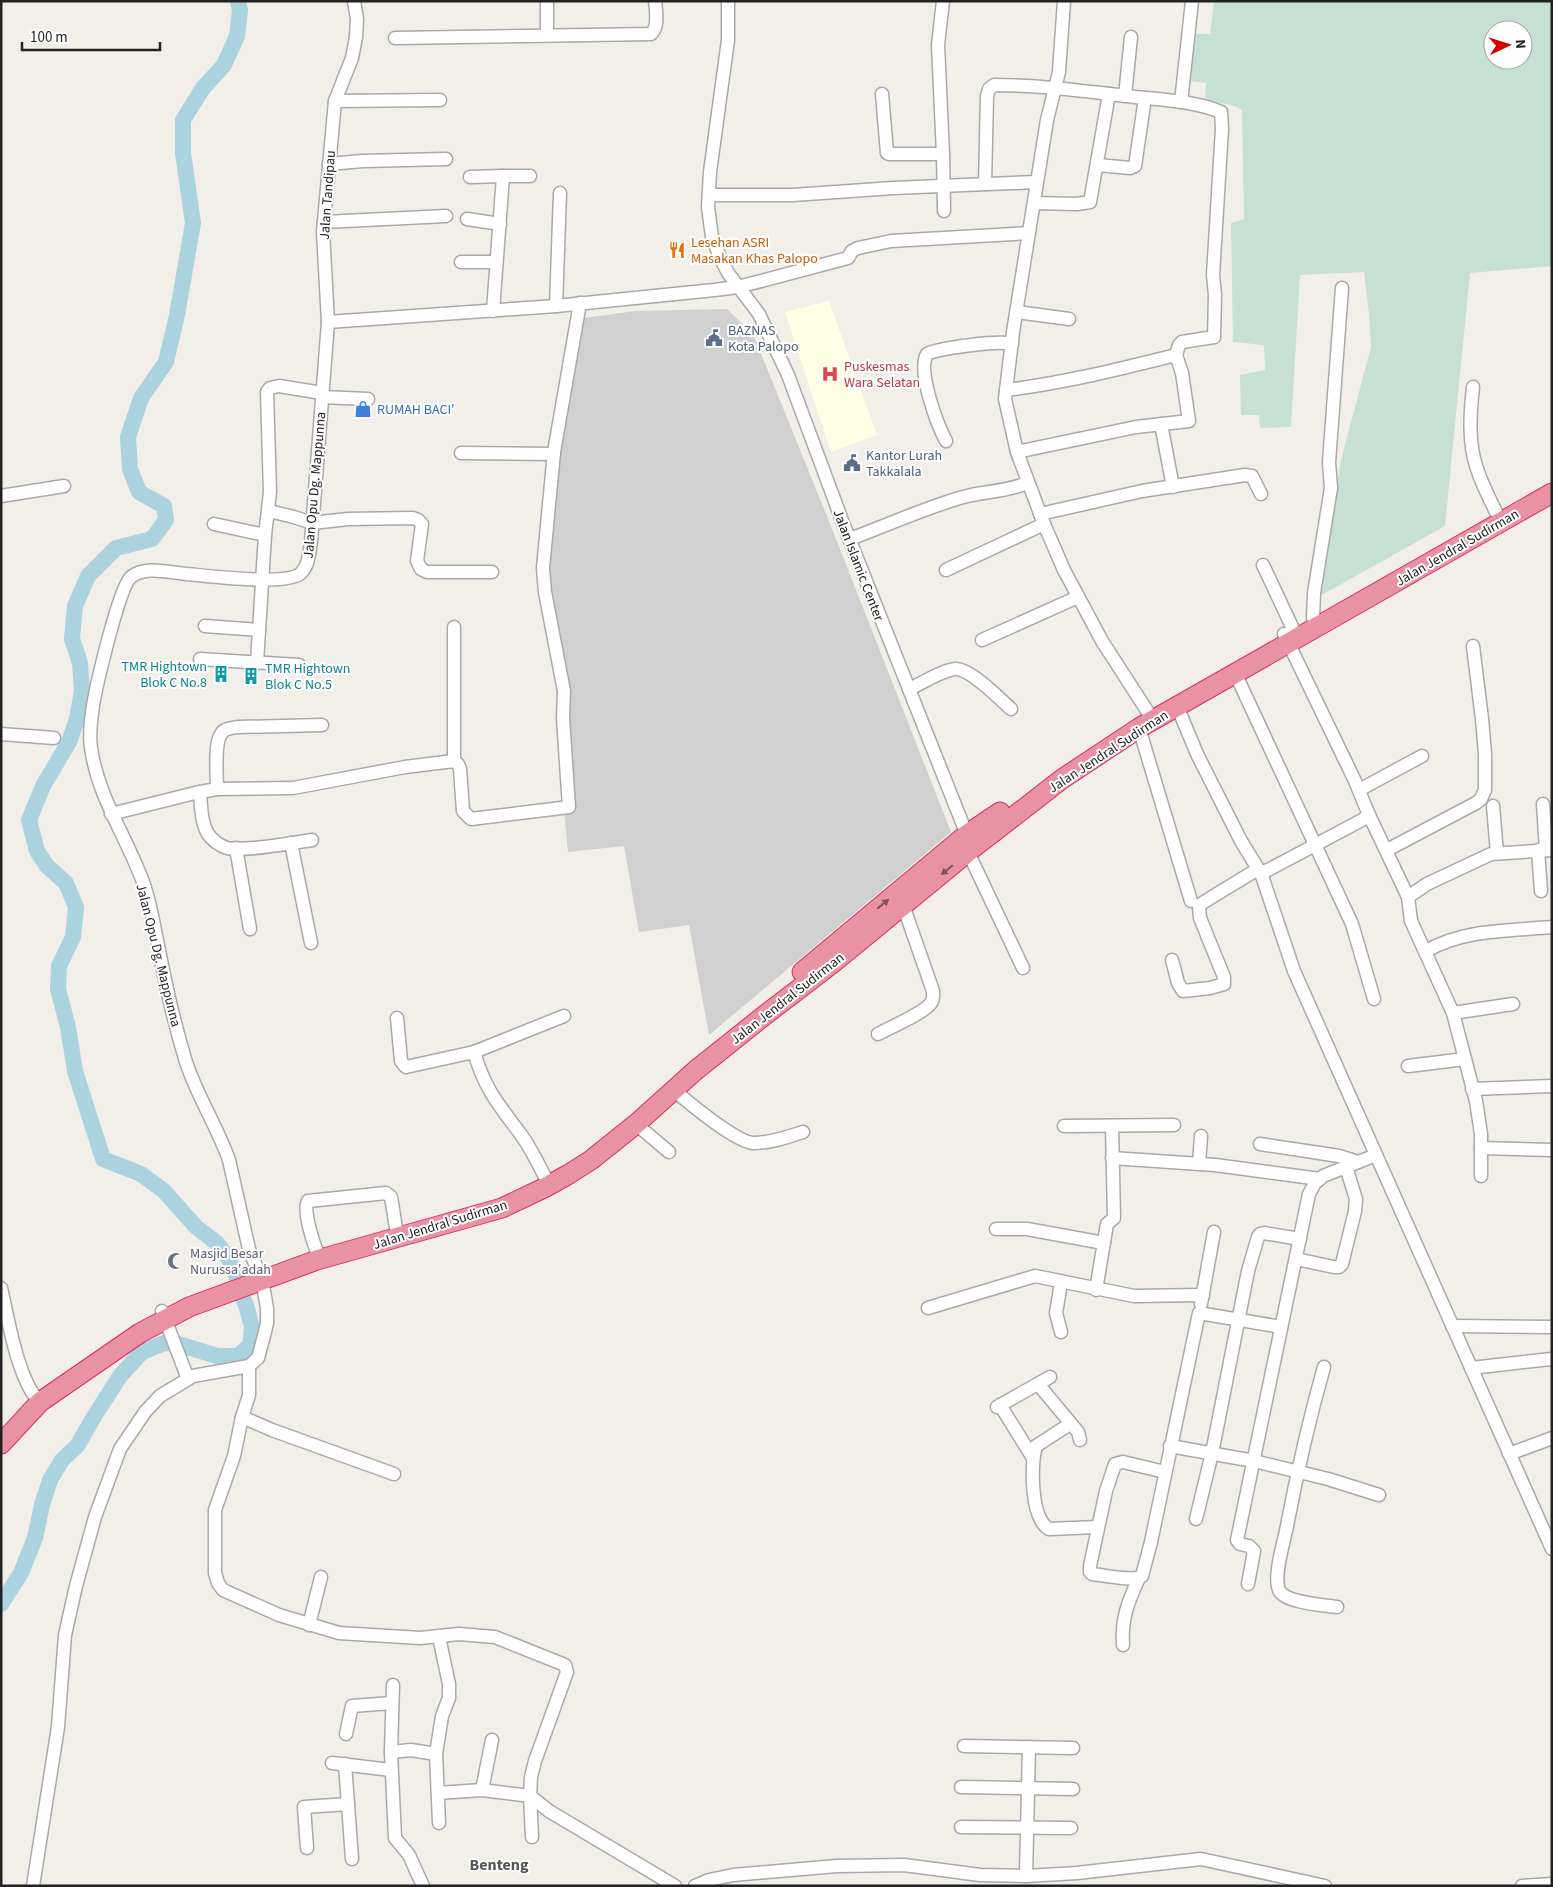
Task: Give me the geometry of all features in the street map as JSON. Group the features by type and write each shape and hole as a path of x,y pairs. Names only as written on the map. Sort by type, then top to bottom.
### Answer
{"highway":[{"name":"Jalan Jendral Sudirman","path":"1147,720 1177,706 1235,673 1313,618 1552,481"},
{"name":"Jalan Jendral Sudirman","path":"1,1431 36,1399 113,1341 212,1286 229,1286 396,1228 483,1204 512,1194 545,1178 574,1160 969,845 1147,720 1187,688 1552,493"},
{"name":"Jalan Jendral Sudirman","path":"317,1254 502,1208 569,1174 591,1160 636,1124 757,1021 903,906 969,845"},
{"name":"Jalan Jendral Sudirman","path":"1,1444 36,1399"}],"street":[{"name":"Jalan Tandipau","path":"322,395 328,322 322,232 335,101 352,58 354,46 356,19 354,1"},
{"path":"547,1 547,35"},
{"path":"395,38 651,34 656,26 655,1"},
{"name":"Jalan Islamic Center","path":"728,1 728,40 708,195 712,237 720,257 738,287 759,314 788,374 969,845 1023,968"},
{"path":"943,1 938,45 944,211"},
{"path":"1064,1 1059,72 1047,120 1012,344 1006,390 1007,414 1027,483 1064,570 1147,720 1191,901"},
{"path":"1181,102 1192,1"},
{"path":"1125,96 1130,37"},
{"path":"985,184 985,148 989,89 994,85 1055,87 1205,105 1221,112 1222,129 1213,275 1215,334 1212,338 1182,342 1178,345 1176,355 1182,373 1189,420 1120,430 1017,452"},
{"path":"882,94 887,153 942,154"},
{"path":"1035,203 1089,203 1098,165 1109,94"},
{"path":"1098,165 1130,168 1135,166 1145,98"},
{"path":"335,101 440,100"},
{"path":"329,164 363,161 446,159"},
{"path":"493,311 502,176"},
{"path":"470,177 530,176"},
{"path":"708,195 793,195 1038,182"},
{"path":"556,306 560,193"},
{"path":"324,222 446,216"},
{"path":"467,219 500,224"},
{"path":"328,322 556,306 738,287 848,258 855,249 883,243 1029,233"},
{"path":"461,262 496,262"},
{"path":"1313,618 1314,593 1331,488 1330,454 1342,288"},
{"path":"454,627 454,761 460,769 463,811 471,819 569,807 563,718 564,691 543,574 554,454 580,303"},
{"path":"1017,312 1069,319"},
{"path":"946,441 934,413 926,384 924,358 927,354 968,346 1002,342 1012,344"},
{"path":"1006,390 1083,377 1176,355"},
{"path":"257,662 265,535 270,492 266,396 268,390 279,386 322,395 368,399"},
{"path":"1473,387 1471,432 1474,458 1483,485 1496,512"},
{"name":"Jalan Opu Dg. Mappunna","path":"249,1366 258,1358 267,1323 267,1308 255,1277 225,1148 201,1102 186,1063 142,881 111,814 94,761 91,731 97,684 113,620 128,581 133,575 150,571 262,580 288,579 300,575 307,564 322,395"},
{"path":"1161,424 1173,487"},
{"path":"461,453 554,454"},
{"path":"946,570 1042,519 1142,491 1249,475 1252,476 1261,494"},
{"path":"850,539 945,503 965,497 1015,488 1027,483"},
{"path":"1,496 64,486"},
{"path":"269,511 312,523 413,518 422,524 417,561 421,569 427,572 492,572"},
{"path":"214,524 265,535"},
{"path":"1263,565 1289,635 1369,815 1408,897 1411,921 1453,1013 1479,1122 1481,1176"},
{"path":"982,640 1078,597"},
{"path":"205,626 258,630"},
{"path":"1387,850 1476,803 1483,795 1485,754 1473,646"},
{"path":"200,659 299,665"},
{"path":"909,689 949,670 961,669 972,675 1011,709"},
{"path":"1235,673 1352,924 1374,999"},
{"path":"1177,706 1197,754 1240,841 1260,871 1294,971 1509,1454 1546,1521 1552,1549"},
{"path":"217,789 218,741 221,732 228,728 238,727 322,725"},
{"path":"1,734 54,738"},
{"path":"1359,790 1422,756"},
{"path":"111,814 217,789 293,788 454,761"},
{"path":"200,792 202,814 208,834 219,844 227,848 312,840"},
{"path":"1540,891 1545,850 1543,804"},
{"path":"1493,806 1497,853"},
{"path":"1172,960 1178,983 1183,991 1210,988 1224,984 1224,977 1200,918 1199,907 1201,904 1212,896 1369,815"},
{"path":"292,843 311,943"},
{"path":"236,848 250,929"},
{"path":"1408,897 1427,884 1486,856 1497,853 1545,850"},
{"path":"878,1034 915,1014 930,1004 934,998 903,906"},
{"path":"1426,951 1442,942 1465,935 1489,931 1552,927"},
{"path":"1453,1013 1513,1004"},
{"path":"397,1018 402,1061 406,1067 474,1052 564,1016"},
{"path":"474,1052 481,1074 496,1102 522,1137 545,1178"},
{"path":"1408,1066 1465,1059"},
{"path":"1472,1089 1552,1086"},
{"path":"674,1090 744,1142 761,1143 803,1132"},
{"path":"636,1124 669,1152"},
{"path":"1064,1126 1174,1125"},
{"path":"1096,1290 1107,1224 1114,1218 1112,1126"},
{"path":"1199,1164 1201,1136"},
{"path":"1260,1144 1340,1156 1352,1165 1356,1200 1355,1211 1342,1264 1334,1267 1296,1259"},
{"path":"1481,1148 1552,1150"},
{"path":"1248,1584 1254,1551 1249,1546 1240,1544 1238,1537 1309,1194 1315,1183 1324,1176 1376,1155"},
{"path":"1112,1158 1199,1164 1320,1179"},
{"path":"317,1254 306,1207 308,1201 386,1193 391,1197 396,1228"},
{"path":"996,1229 1027,1229 1104,1243"},
{"path":"1123,1646 1123,1624 1126,1606 1145,1568 1203,1295 1214,1232"},
{"path":"1196,1518 1212,1453 1240,1319 1248,1270 1258,1236 1264,1233 1300,1239"},
{"path":"928,1308 1035,1276 1061,1283 1134,1296 1203,1295"},
{"path":"1061,1283 1056,1313 1061,1332"},
{"path":"1,1288 16,1351 25,1379 36,1399"},
{"path":"1199,1313 1281,1327"},
{"path":"164,1314 188,1379"},
{"path":"1452,1326 1552,1327"},
{"path":"1471,1368 1551,1359"},
{"path":"33,1886 58,1728 61,1668 65,1635 95,1517 120,1449 145,1412 160,1396 188,1379 213,1372 249,1366 249,1395 232,1462 214,1510 215,1573 218,1583 223,1590 279,1615 339,1633 393,1637 439,1637 459,1634 495,1637 545,1656 566,1667 567,1672 535,1760 531,1777 532,1837"},
{"path":"1324,1367 1303,1442 1282,1547 1278,1583 1282,1594 1299,1601 1337,1607"},
{"path":"1033,1458 998,1406 1050,1377"},
{"path":"1038,1384 1078,1432 1080,1440"},
{"path":"242,1417 272,1430 394,1474"},
{"path":"1070,1424 1036,1446 1032,1475 1037,1510 1040,1520 1045,1526 1054,1529 1097,1527"},
{"path":"1509,1454 1552,1438"},
{"path":"1170,1446 1254,1460 1328,1478 1379,1495"},
{"path":"1139,1578 1092,1574 1090,1572 1097,1527 1115,1464 1123,1462 1165,1472"},
{"path":"309,1625 321,1578"},
{"path":"439,1637 449,1684 448,1698 442,1716 436,1754 439,1823"},
{"path":"393,1685 391,1752 395,1838 409,1855 422,1886"},
{"path":"346,1734 352,1706 392,1703"},
{"path":"482,1790 492,1740"},
{"path":"964,1746 1073,1748"},
{"path":"1029,1747 1027,1828 1031,1880"},
{"path":"391,1752 410,1750 436,1754"},
{"path":"352,1859 348,1804 339,1764 392,1770"},
{"path":"961,1787 1073,1789"},
{"path":"438,1793 482,1790 530,1796 549,1811 675,1886"},
{"path":"307,1848 304,1807 348,1804"},
{"path":"961,1827 1071,1828"},
{"path":"695,1886 709,1880 733,1875 837,1866 904,1865 1031,1880 1201,1859 1325,1886"},
{"path":"1522,1886 1552,1884"}],"shaded area":[{"path":"1214,1 1552,1 1552,266 1470,273 1445,526 1320,596 1341,460 1371,347 1364,272 1300,275 1291,427 1260,428 1259,415 1241,415 1240,375 1265,370 1264,345 1233,342 1231,223 1244,219 1242,110 1232,105 1205,100 1206,83 1189,81 1194,34 1210,34"},
{"name":"Puskesmas Wara Selatan","path":"829,301 877,435 831,452 785,312"},
{"path":"727,309 753,334 831,526 951,832 709,1035 689,925 639,932 624,846 568,852 557,735 558,690 538,568 570,320 635,311"}],"waterway":[{"path":"1,1604 21,1573 35,1538 50,1480 62,1460 77,1446 120,1376 142,1352 164,1343 178,1344 217,1356 237,1356 250,1346 252,1327 246,1305 239,1289 237,1277 228,1258 217,1243 196,1227 164,1191 141,1174 103,1159 75,1071 68,1027 58,989 59,966 73,937 76,907 66,883 47,866 37,851 29,820 43,786 69,742 77,719 82,691 80,663 72,639 75,606 88,576 116,548 152,539 166,520 164,506 139,492 130,469 128,437 141,398 166,362 177,315 193,223 183,153 183,120 203,88 224,65 237,36 240,10 238,1"}],"place":[{"name":"Lesehan ASRI Masakan Khas Palopo","path":"677,250"},
{"name":"BAZNAS Kota Palopo","path":"714,338"},
{"name":"Puskesmas Wara Selatan","path":"830,374"},
{"name":"RUMAH BACI'","path":"363,409"},
{"name":"Kantor Lurah Takkalala","path":"852,463"},
{"name":"TMR Hightown Blok C No.8","path":"221,674"},
{"name":"TMR Hightown Blok C No.5","path":"251,676"},
{"name":"Masjid Besar Nurussa'adah","path":"176,1261"}],"district":[{"name":"Benteng","path":"499,1864"}]}
